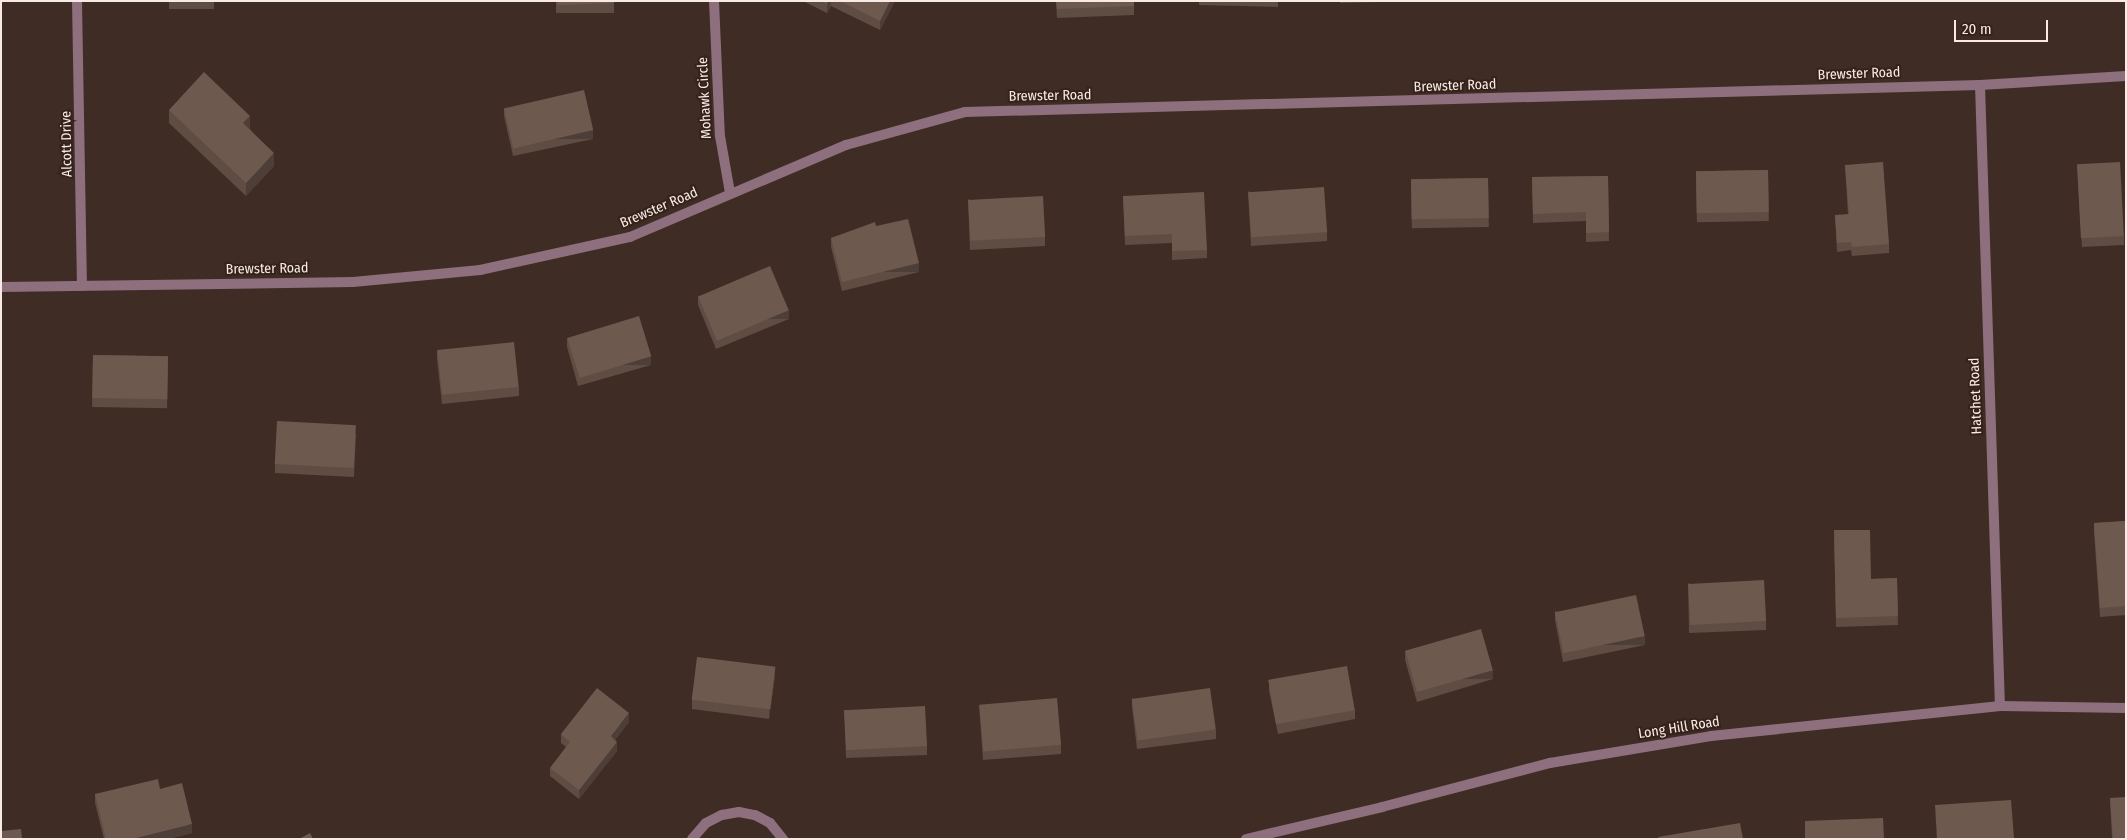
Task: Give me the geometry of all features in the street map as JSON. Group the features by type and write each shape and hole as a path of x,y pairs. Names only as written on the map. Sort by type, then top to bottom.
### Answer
{"street":[{"name":"Alcott Drive","path":"77,1 82,286"},
{"name":"Mohawk Circle","path":"714,1 720,136 730,193"},
{"name":"Brewster Road","path":"1,287 353,282 480,270 630,238 730,193 846,145 965,112 1980,85 2126,76"},
{"name":"Hatchet Road","path":"1980,85 2000,706"},
{"name":"Long Hill Road","path":"1246,839 1382,808 1550,763 1711,736 2000,706 2126,708"},
{"path":"692,839 706,823 722,815 739,812 755,815 770,824 783,839"}],"building":[{"path":"557,1 614,1 614,3 557,5"},
{"path":"840,1 890,1 880,21"},
{"path":"1056,1 1134,1 1134,6 1057,9"},
{"path":"204,72 250,116 243,123 274,153 246,183 169,110"},
{"path":"584,90 593,130 513,148 504,108"},
{"path":"1883,162 1889,244 1852,247 1851,242 1837,243 1835,215 1849,214 1845,165"},
{"path":"2120,162 2124,236 2081,238 2077,164"},
{"path":"1768,170 1769,212 1697,213 1696,171"},
{"path":"1608,176 1609,232 1586,233 1586,212 1533,214 1532,177"},
{"path":"1488,178 1489,218 1412,219 1411,179"},
{"path":"1324,187 1327,232 1251,237 1248,192"},
{"path":"1204,192 1207,250 1172,251 1172,234 1125,236 1123,196"},
{"path":"1043,196 1045,237 970,241 968,200"},
{"path":"908,219 919,263 842,282 831,238 875,222 876,226"},
{"path":"770,266 789,310 717,341 698,296"},
{"path":"639,316 651,356 580,378 567,338"},
{"path":"514,342 519,387 442,395 437,350"},
{"path":"93,355 168,356 167,399 92,398"},
{"path":"277,421 356,425 354,468 275,464"},
{"path":"2126,521 2126,606 2100,608 2094,523"},
{"path":"1834,530 1870,530 1871,579 1897,578 1898,616 1836,618"},
{"path":"1764,580 1766,621 1690,625 1688,584"},
{"path":"1636,595 1645,636 1564,653 1555,612"},
{"path":"1481,629 1493,670 1417,692 1405,651"},
{"path":"697,657 775,667 770,709 692,700"},
{"path":"1347,666 1355,710 1276,724 1268,680"},
{"path":"597,688 629,713 611,736 617,742 579,790 550,768 570,742 561,734"},
{"path":"1210,688 1216,730 1138,741 1132,699"},
{"path":"1057,698 1061,745 983,752 979,705"},
{"path":"925,706 927,746 846,750 844,710"},
{"path":"158,779 160,789 182,783 192,824 132,839 106,839 95,794"},
{"path":"2126,797 2126,838 2113,839 2110,798"},
{"path":"2011,800 2014,838 1937,839 1935,805"},
{"path":"1883,818 1884,839 1805,839 1805,821"},
{"path":"1740,823 1743,839 1659,839 1658,837"},
{"path":"21,829 22,839 1,839 1,831"},
{"path":"310,833 313,839 299,839"}]}
